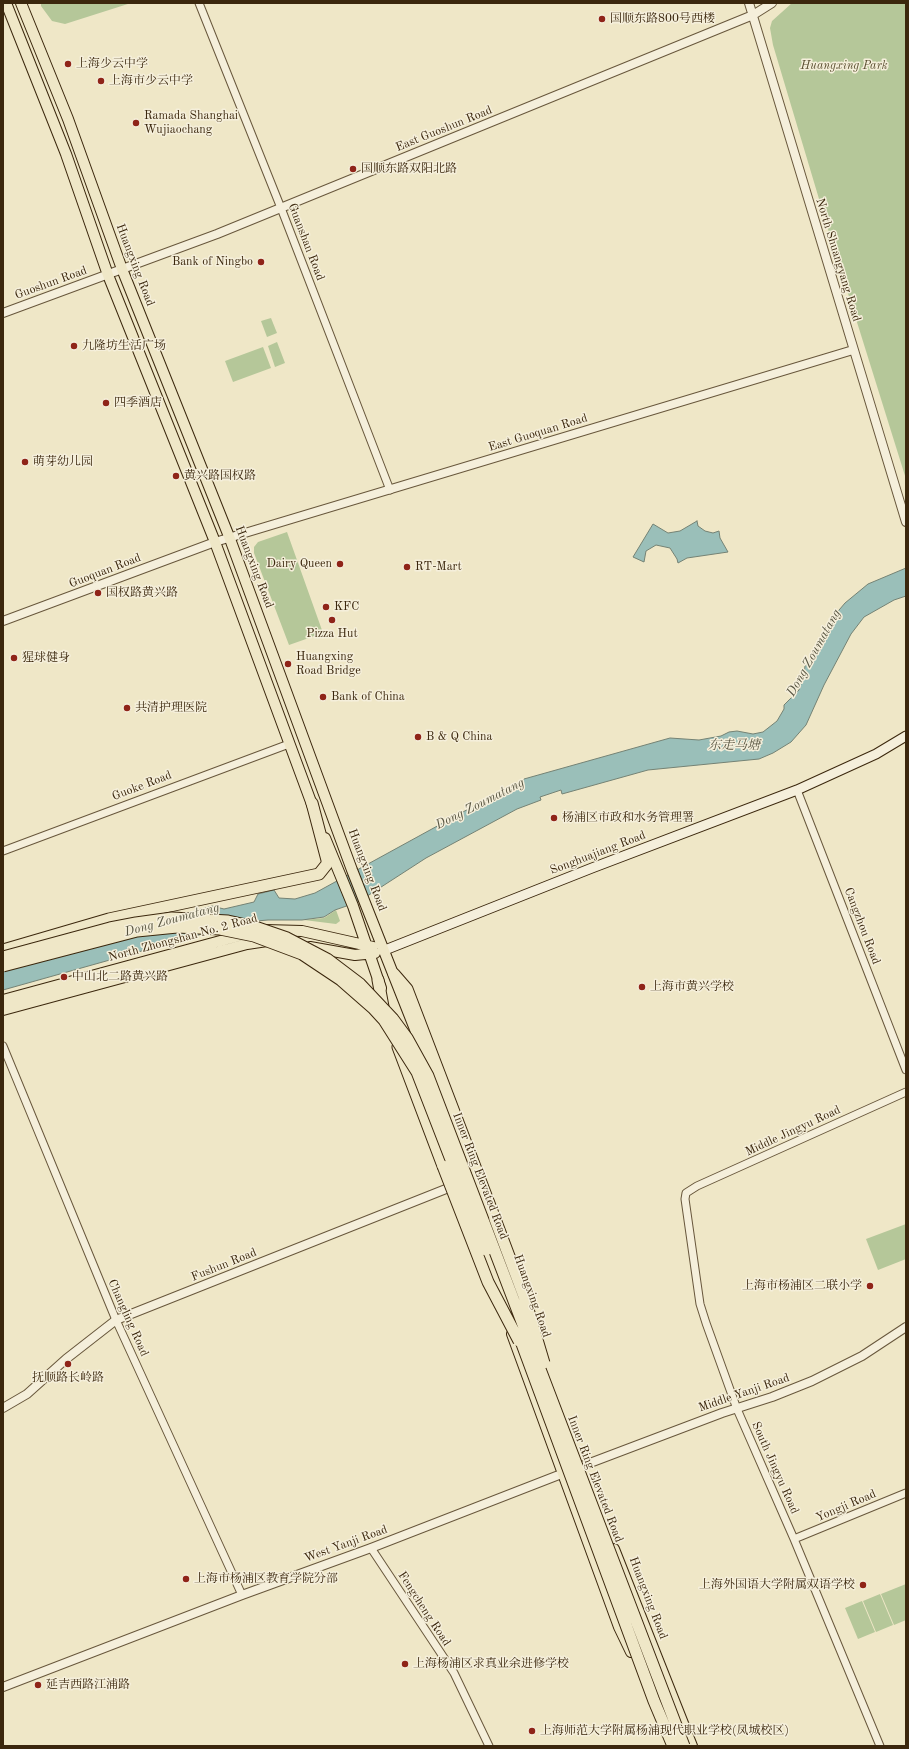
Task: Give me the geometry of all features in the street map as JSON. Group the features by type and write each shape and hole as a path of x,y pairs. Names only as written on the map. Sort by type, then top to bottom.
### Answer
{"highway":[{"path":"3,950 109,919 315,876 323,871 327,864 326,852 312,803"},
{"name":"Inner Ring Elevated Road","path":"3,957 110,928 172,918 228,921 255,927 287,938 327,959 349,975 378,1002 393,1019 407,1038 428,1076 684,1746"},
{"name":"Inner Ring Elevated Road","path":"3,966 137,931 177,927 220,929 254,936 302,954 336,976 358,994 384,1020 417,1072 527,1358 671,1746"},
{"path":"394,974 404,984 408,992 496,1219 529,1311 563,1430"},
{"path":"378,980 381,1001 386,1019 490,1288 527,1358"},
{"path":"651,1659 691,1746"}],"main road":[{"path":"6,3 66,154 108,275 215,542 289,744 353,906 378,980 456,1185 619,1627 646,1684 671,1746"},
{"name":"Huangxing Road","path":"21,3 68,119 122,268 230,539 352,870 385,950 474,1178 582,1466 691,1746"},
{"name":"Songhuajiang Road","path":"385,950 592,868 797,790 876,754 906,736"},
{"name":"North Zhongshan No. 2 Road","path":"3,1000 259,931 277,929 302,931 369,950 385,950"},
{"name":"North Zhongshan No. 2 Road","path":"3,1010 258,942 276,941 294,943 318,950 355,955 369,950"}],"street":[{"name":"Guanshan Road","path":"199,3 281,208 390,490"},
{"name":"North Shuangyang Road","path":"749,3 906,522"},
{"name":"East Guoshun Road","path":"122,268 217,234 281,208 753,15 772,3"},
{"name":"Guoshun Road","path":"3,313 108,275 122,268"},
{"name":"East Guoquan Road","path":"230,539 853,350"},
{"name":"Guoquan Road","path":"3,621 215,542 230,539"},
{"name":"Guoke Road","path":"3,851 289,744"},
{"name":"Cangzhou Road","path":"797,790 906,1070"},
{"name":"Changling Road","path":"3,1046 116,1320 242,1596"},
{"name":"Middle Jingyu Road","path":"689,1190 832,1124 906,1092"},
{"name":"Fushun Road","path":"3,1408 27,1394 66,1359 116,1320 474,1178"},
{"name":"South Jingyu Road","path":"689,1190 684,1199 700,1304 737,1408 794,1539 880,1746"},
{"name":"Middle Yanji Road","path":"562,1474 715,1415 772,1397 812,1381 862,1356 906,1326"},
{"name":"West Yanji Road","path":"3,1687 562,1474"},
{"name":"Yongji Road","path":"794,1539 906,1493"},
{"name":"Fengcheng Road","path":"371,1548 454,1673 489,1746"}],"green space":[{"path":"41,3 131,3 65,24 52,21 41,6"},
{"name":"Huangxing Park","path":"792,3 906,3 906,479 831,239 773,45 770,28 772,21"},
{"path":"271,318 277,333 267,337 261,321"},
{"path":"277,342 285,363 275,367 268,346"},
{"path":"263,347 271,368 233,382 225,361"},
{"path":"287,532 323,633 289,645 254,553 254,547 258,542"},
{"path":"336,910 340,921 336,924 304,920 324,918"},
{"path":"906,1224 906,1259 878,1270 866,1239"},
{"path":"906,1584 906,1620 894,1625 881,1594"},
{"path":"880,1594 893,1625 876,1632 863,1601"},
{"path":"862,1601 875,1632 858,1639 845,1608"}],"water":[{"path":"697,521 698,526 705,531 713,533 719,531 720,538 728,552 687,558 678,563 670,548 656,545 646,551 644,562 633,557 653,524 668,533 680,531"},
{"name":"东走马塘","path":"906,568 906,596 894,600 864,617 851,634 824,685 806,725 791,742 773,753 759,759 648,770 562,794 561,790 540,797 541,800 517,809 426,858 358,902 335,910 324,917 302,920 245,922 3,990 3,966 212,906 224,909 254,902 258,894 274,890 279,898 295,899 315,893 524,779 670,738 699,740 737,731 753,734 763,732 777,721 784,709 784,705 799,690 805,666 822,648 834,616 845,603 868,584"}],"place":[{"name":"国顺东路800号西楼","path":"602,19"},
{"name":"上海少云中学","path":"68,64"},
{"name":"上海市少云中学","path":"101,81"},
{"name":"Ramada Shanghai Wujiaochang","path":"136,123"},
{"name":"国顺东路双阳北路","path":"353,169"},
{"name":"Bank of Ningbo","path":"261,262"},
{"name":"九隆坊生活广场","path":"74,346"},
{"name":"四季酒店","path":"106,403"},
{"name":"萌芽幼儿园","path":"25,462"},
{"name":"黄兴路国权路","path":"176,476"},
{"name":"Dairy Queen","path":"340,564"},
{"name":"RT-Mart","path":"407,567"},
{"name":"国权路黄兴路","path":"98,593"},
{"name":"KFC","path":"326,607"},
{"name":"Pizza Hut","path":"332,620"},
{"name":"猩球健身","path":"14,658"},
{"name":"Huangxing Road Bridge","path":"288,664"},
{"name":"Bank of China","path":"323,697"},
{"name":"共清护理医院","path":"127,708"},
{"name":"B & Q China","path":"418,737"},
{"name":"杨浦区市政和水务管理署","path":"554,818"},
{"name":"中山北二路黄兴路","path":"64,977"},
{"name":"上海市黄兴学校","path":"642,987"},
{"name":"上海市杨浦区二联小学","path":"870,1286"},
{"name":"抚顺路长岭路","path":"68,1364"},
{"name":"上海市杨浦区教育学院分部","path":"186,1579"},
{"name":"上海外国语大学附属双语学校","path":"863,1585"},
{"name":"上海杨浦区求真业余进修学校","path":"405,1664"},
{"name":"延吉西路江浦路","path":"38,1685"},
{"name":"上海师范大学附属杨浦现代职业学校(凤城校区)","path":"532,1731"}],"water label":[{"name":"Dong Zoumatang","path":"814,653"},
{"name":"Dong Zoumatang","path":"480,804"},
{"name":"Dong Zoumatang","path":"172,920"}]}
